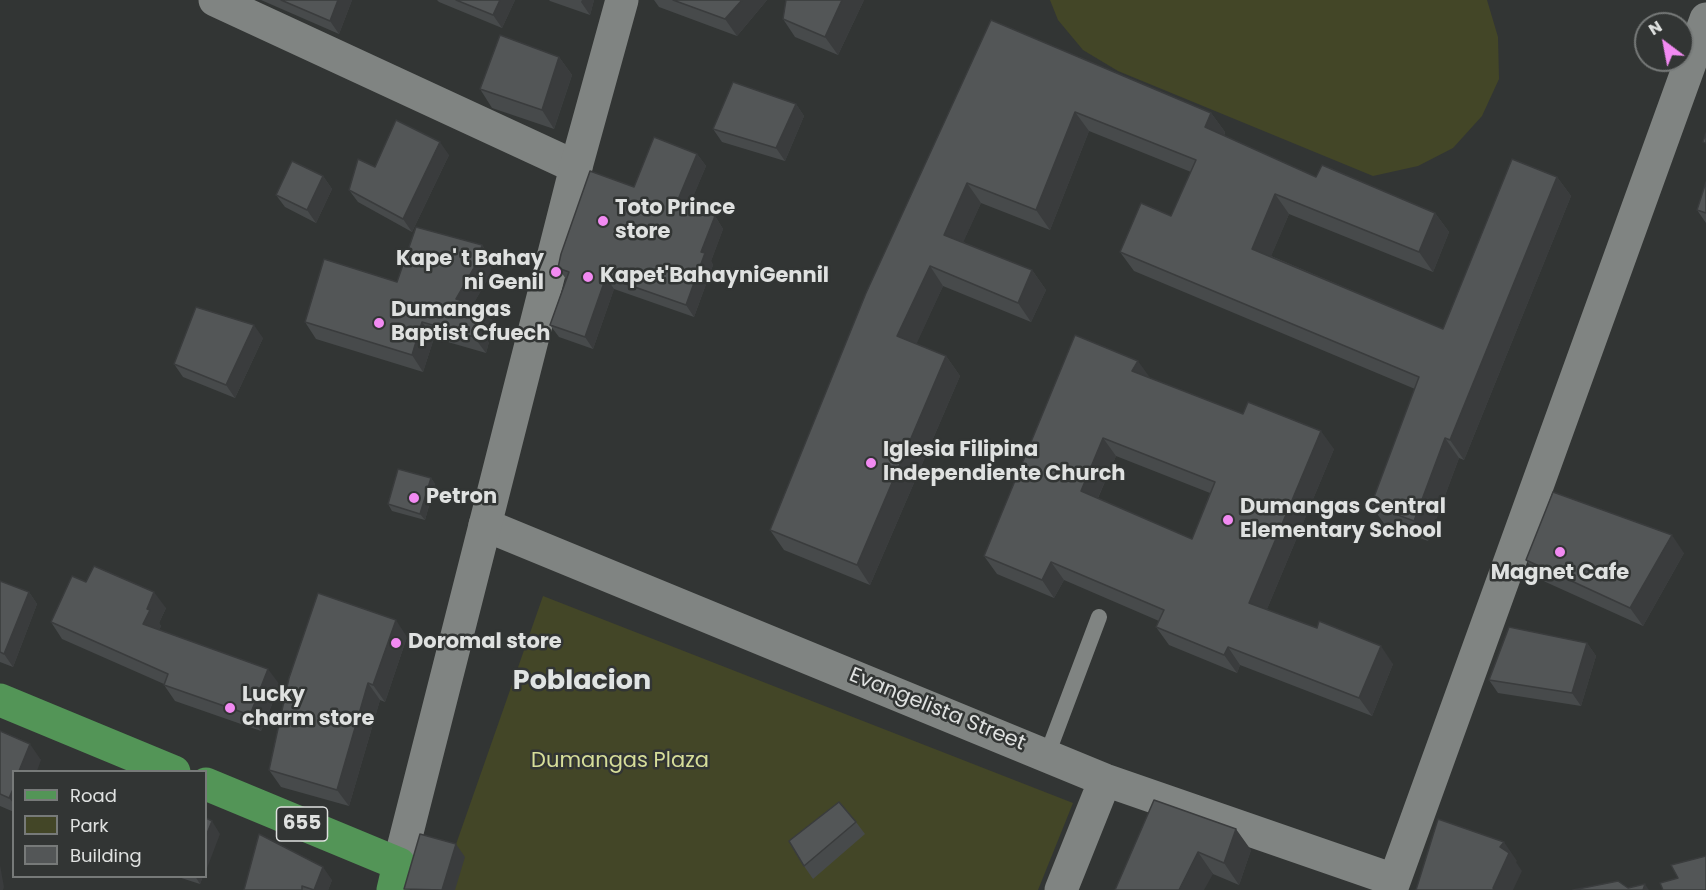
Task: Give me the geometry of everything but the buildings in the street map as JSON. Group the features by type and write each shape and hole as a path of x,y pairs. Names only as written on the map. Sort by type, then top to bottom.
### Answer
{"main road":[{"path":"0,700 172,770"},
{"name":"655","path":"207,784 396,877"}],"street":[{"path":"215,0 576,167"},
{"path":"396,877 576,167 622,0"},
{"path":"1393,885 1706,19"},
{"name":"Evangelista Street","path":"485,525 1105,780 1393,885"},
{"path":"1061,890 1105,780"}],"lane":[{"path":"1047,755 1099,617"}],"green space":[{"path":"1050,0 1487,0 1498,37 1499,79 1482,116 1453,148 1418,166 1373,176 1118,71 1083,50 1058,20"},
{"name":"Dumangas Plaza","path":"543,596 1073,803 1038,890 440,890"}],"place":[{"name":"Toto Prince store","path":"603,221"},
{"name":"Kape' t Bahay ni Genil","path":"556,272"},
{"name":"Kapet'BahayniGennil","path":"588,277"},
{"name":"Dumangas Baptist Cfuech","path":"379,323"},
{"name":"Iglesia Filipina Independiente Church","path":"871,463"},
{"name":"Petron","path":"414,498"},
{"name":"Dumangas Central Elementary School","path":"1228,520"},
{"name":"Magnet Cafe","path":"1560,552"},
{"name":"Doromal store","path":"396,643"},
{"name":"Lucky charm store","path":"230,708"}],"district":[{"name":"Poblacion","path":"582,682"}]}
